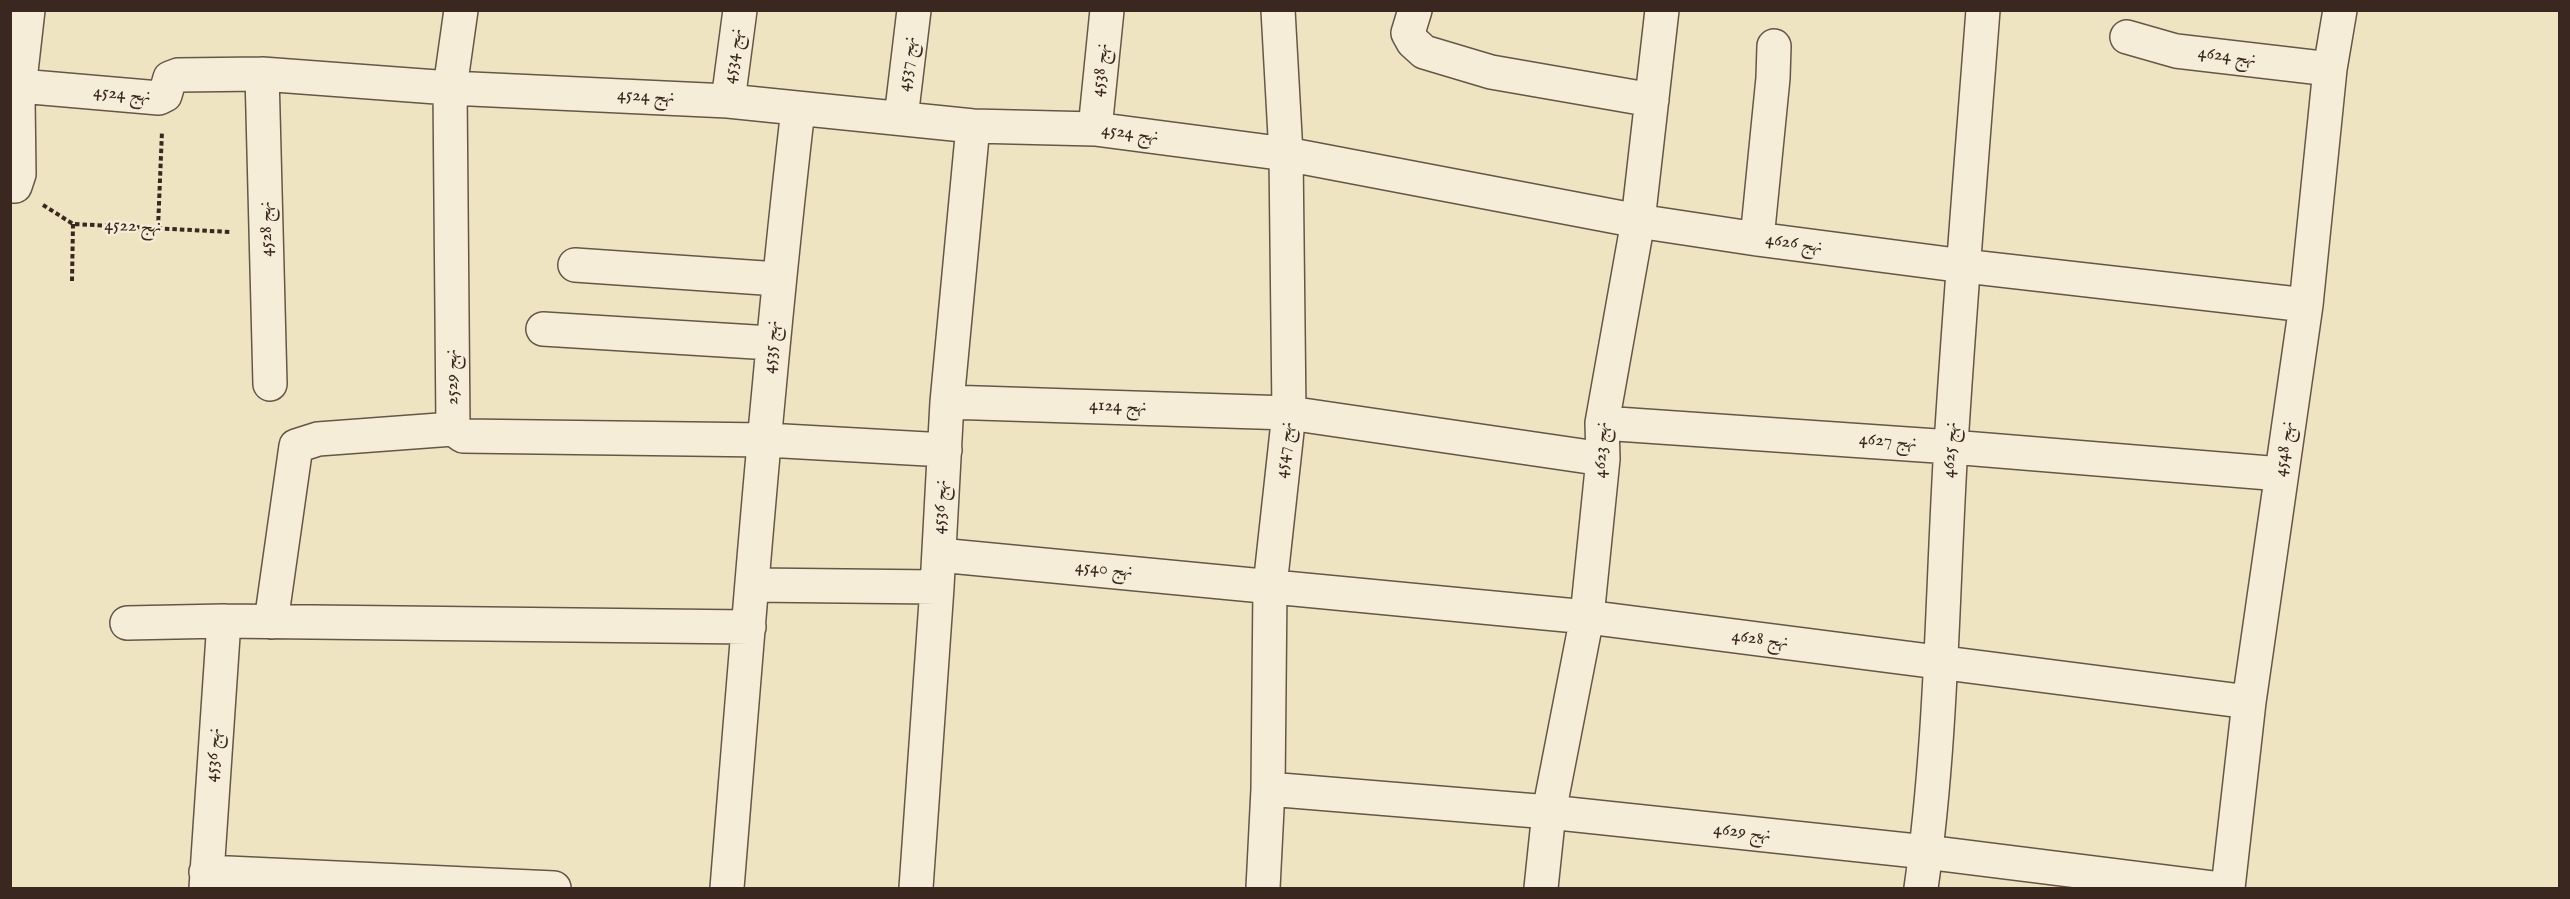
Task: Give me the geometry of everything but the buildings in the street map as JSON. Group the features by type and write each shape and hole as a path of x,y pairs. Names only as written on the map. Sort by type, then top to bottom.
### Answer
{"street":[{"path":"13,186 19,174 16,94 28,10"},
{"name":"نهج 2529","path":"461,10 450,88 453,429 463,436 766,440 945,450"},
{"name":"نهج 4534","path":"728,101 740,10"},
{"name":"نهج 4537","path":"902,118 914,10"},
{"name":"نهج 4538","path":"1095,129 1107,10"},
{"name":"نهج 4547","path":"1263,888 1268,789 1270,586 1289,413 1286,154 1278,10"},
{"path":"1414,10 1408,33 1413,42 1424,52 1491,72 1652,100"},
{"name":"نهج 4623","path":"1541,888 1549,812 1587,617 1603,459 1602,423 1638,222 1662,10"},
{"name":"نهج 4625","path":"1921,888 1942,664 1951,447 1983,10"},
{"name":"نهج 4548","path":"2228,888 2249,702 2306,305 2330,69 2340,10"},
{"name":"نهج 4624","path":"2127,37 2176,51 2330,69"},
{"path":"1756,239 1773,78 1774,46"},
{"name":"نهج 4524","path":"16,94 163,97 170,78 178,75 262,74 450,88 728,101 973,126 1095,129 1286,154"},
{"name":"نهج 4528","path":"262,74 268,233 270,384"},
{"name":"نهج 4535","path":"727,888 766,440 771,343 798,109"},
{"name":"نهج 4536","path":"916,888 947,402 973,126"},
{"name":"نهج 4626","path":"1286,154 1638,222 1964,267 2306,305"},
{"path":"575,265 778,279"},
{"path":"543,329 771,343"},
{"name":"نهج 4124","path":"947,402 1289,413 1603,459"},
{"name":"نهج 4627","path":"1602,423 1951,447 2281,474"},
{"path":"271,622 296,446 318,439 453,429"},
{"name":"نهج 4540","path":"939,555 1270,586"},
{"path":"752,585 937,587"},
{"name":"نهج 4628","path":"1270,586 1587,617 2249,702"},
{"path":"126,623 224,621 748,627"},
{"name":"نهج 4536","path":"206,880 224,621"},
{"name":"نهج 4629","path":"1268,789 1549,812 1926,852 2214,888"},
{"path":"206,880 554,888"}],"path":[{"path":"158,228 163,97"},
{"path":"13,186 73,224 72,281"},
{"name":"نهج 4522","path":"73,224 268,233"}]}
